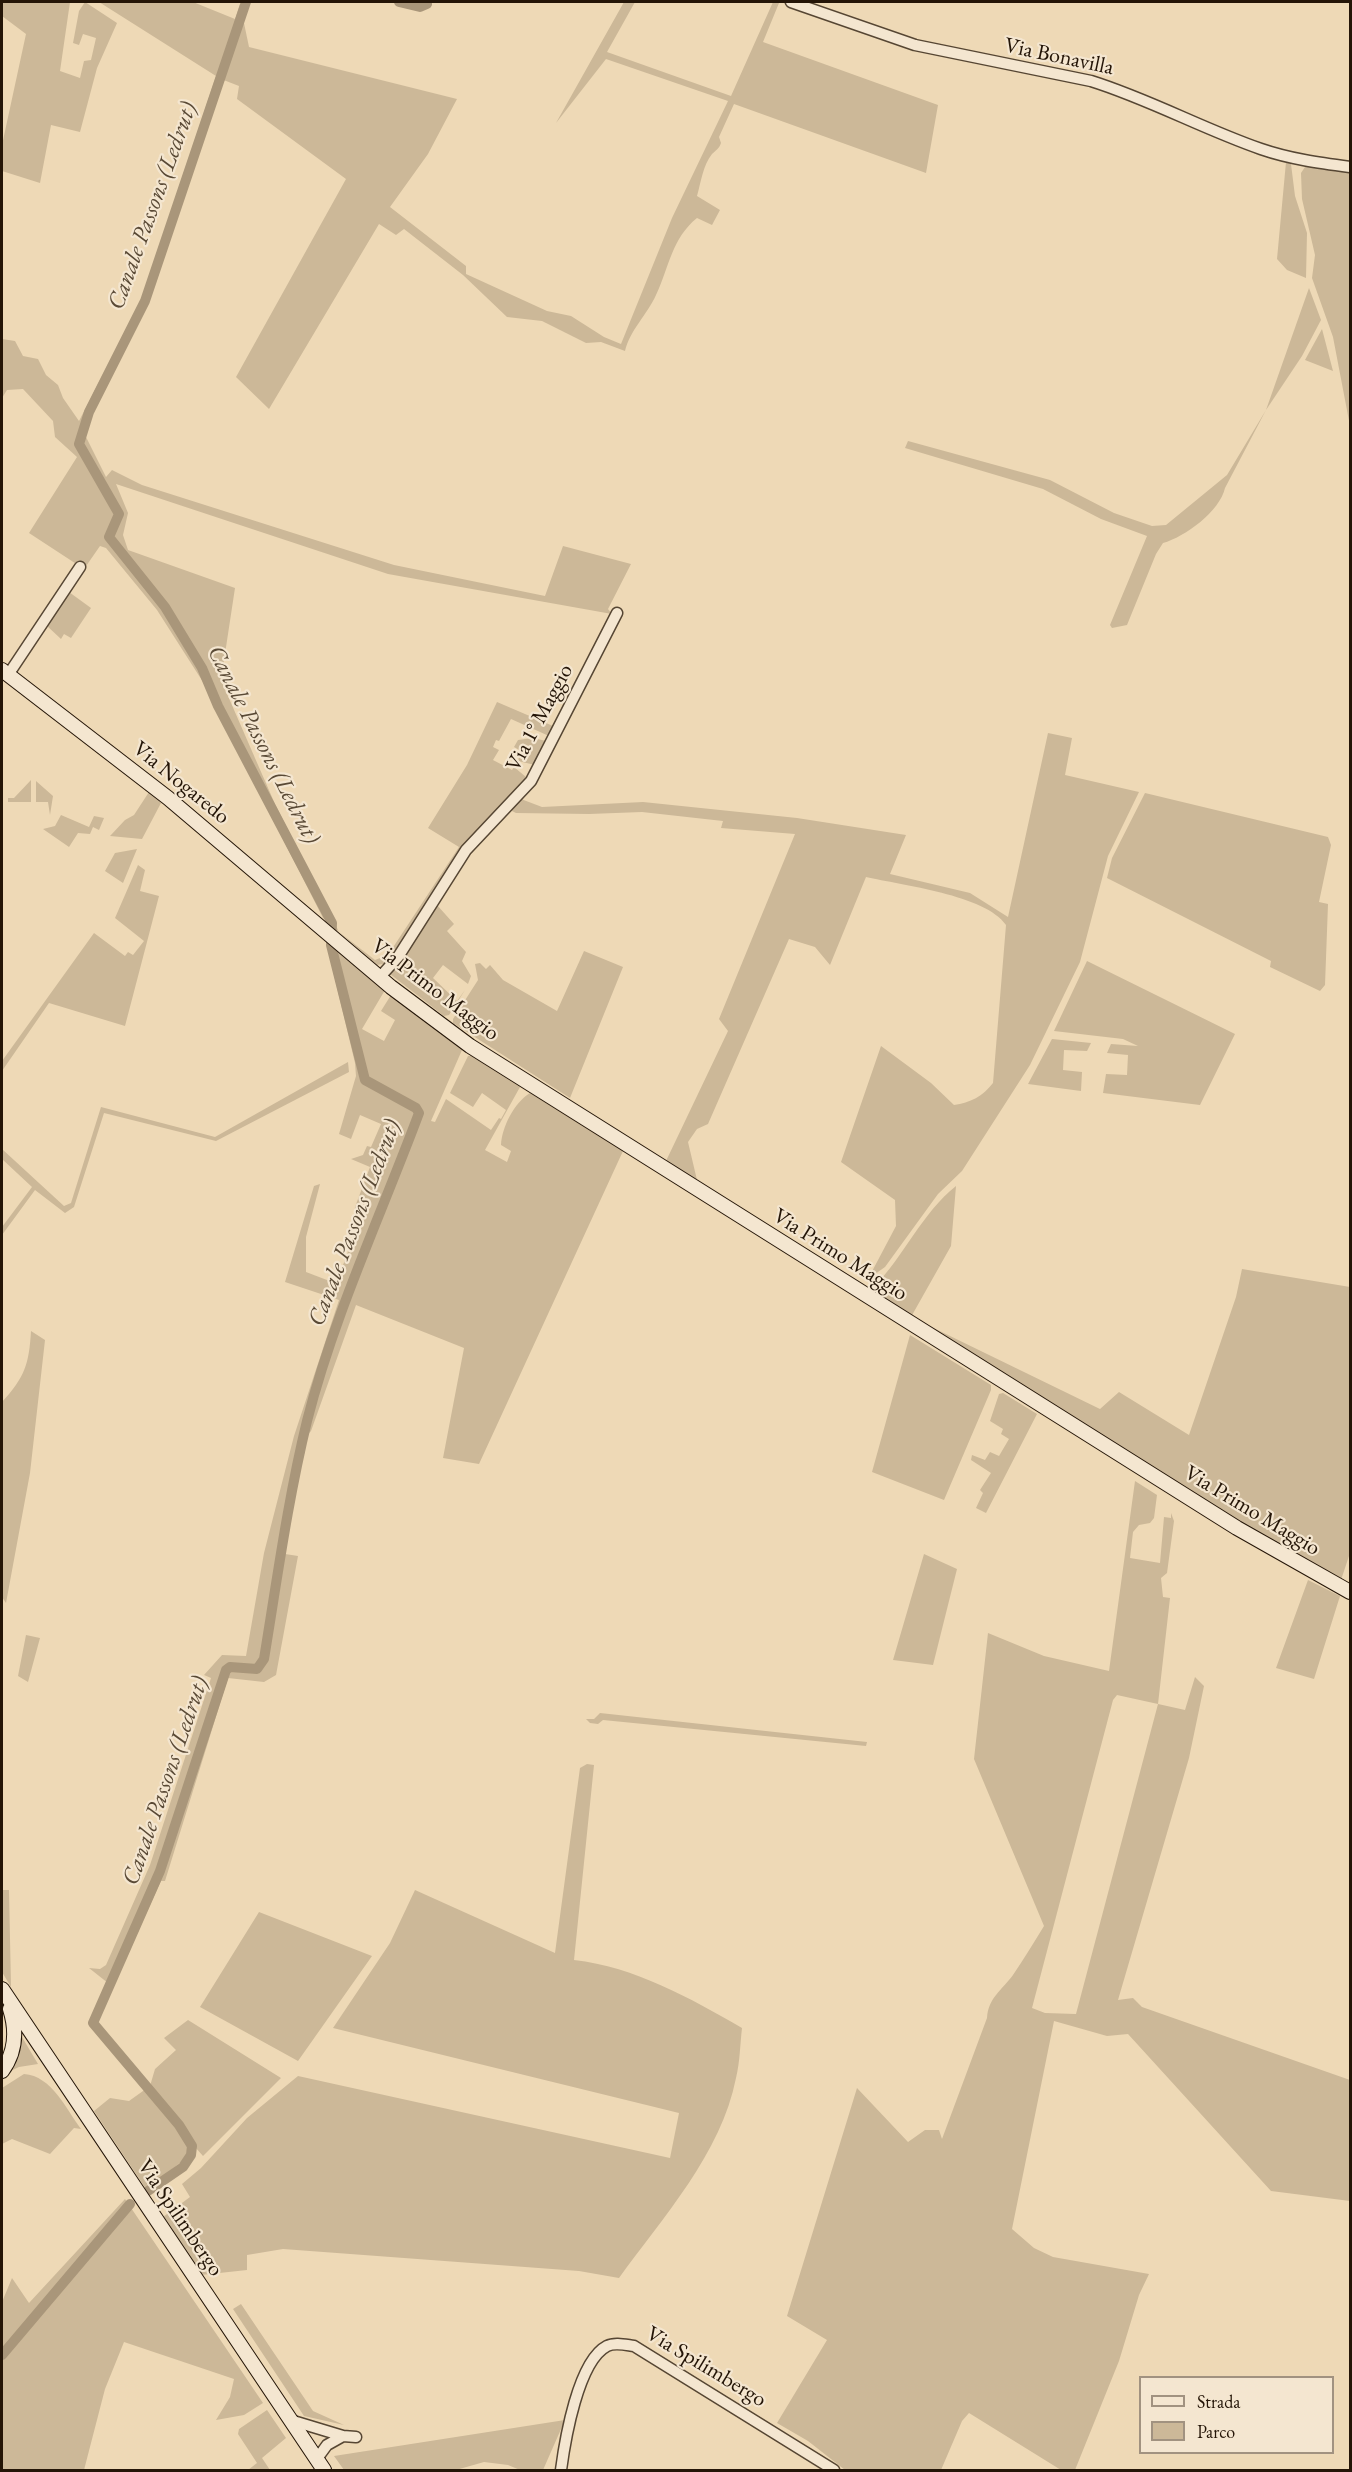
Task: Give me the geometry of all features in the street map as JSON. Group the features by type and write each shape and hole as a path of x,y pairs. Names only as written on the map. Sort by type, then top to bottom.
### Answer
{"street":[{"name":"Via Bonavilla","path":"791,2 915,45 1091,81 1118,89 1262,150 1299,160 1350,167"},
{"name":"Via Nogaredo","path":"80,567 5,672 168,798 330,935"},
{"name":"Via 1° Maggio","path":"380,978 398,957 466,850 531,781 617,613"},
{"name":"Via Primo Maggio","path":"330,935 380,978 470,1046 1237,1528 1350,1592"},
{"path":"2,2071 12,2054 14,2042 14,2020 4,1992"},
{"name":"Via Spilimbergo","path":"4,1992 320,2465"},
{"name":"Via Spilimbergo","path":"561,2470 580,2382 600,2352 609,2345 621,2344 634,2346 834,2470"},
{"path":"290,2420 343,2436 356,2437"},
{"path":"320,2465 327,2445 343,2436"}],"green space":[{"path":"2,2 70,2 60,71 80,78 84,61 91,60 96,38 83,34 79,45 73,43 79,11 85,2 117,23 97,68 80,132 51,125 40,183 2,171 2,145 26,34 2,16"},
{"path":"99,2 193,2 235,19 240,4 249,47 457,99 428,154 390,207 466,266 466,274 547,311 571,316 604,337 621,344 672,218 728,101 606,59 556,123 624,2 635,2 607,52 731,96 773,2 779,3 763,42 938,105 926,173 734,104 719,137 721,143 706,163 697,196 720,210 712,225 697,218 682,235 676,244 656,295 627,343 625,351 601,342 586,343 542,321 507,317 463,275 404,229 396,235 379,224 269,409 236,377 346,179 237,99 239,86 221,79 149,300 90,416 84,433 106,477 112,470 142,485 394,565 545,596 563,546 631,564 608,609 612,614 388,574 116,484 128,513 123,535 128,550 235,588 221,680 275,804 339,932 323,918 203,682 157,610 106,548 100,546 84,569 29,533 77,457 55,437 53,421 23,389 7,390 2,398 2,339 15,341 23,356 38,359 46,375 58,385 63,398 79,421 142,298 216,76"},
{"path":"1286,162 1291,164 1295,196 1307,233 1306,278 1287,270 1277,259"},
{"path":"1307,164 1350,170 1350,426 1333,337 1312,278 1315,255 1302,199 1301,173"},
{"path":"1309,288 1321,320 1302,356 1266,410"},
{"path":"1322,329 1333,371 1305,360"},
{"path":"1266,410 1222,497 1200,522 1181,535 1163,543 1156,554 1127,625 1112,628 1110,625 1147,536 1101,519 1043,489 905,448 908,441 1050,480 1114,513 1152,526 1166,525 1227,475"},
{"path":"69,592 91,608 71,638 64,634 61,639 46,625"},
{"path":"497,702 553,726 549,736 511,719 499,741 496,740 493,747 499,750 493,760 512,770 514,767 526,777 387,963 377,965 340,933 375,960 388,955 459,847 428,828 467,765"},
{"path":"1048,733 1072,738 1065,775 1139,792 1108,856 1080,962 1030,1065 962,1171 938,1194 885,1267 868,1279 896,1226 895,1200 841,1162 881,1046 931,1083 954,1105 971,1101 985,1092 993,1083 1006,925 996,915 981,906 962,899 866,877 830,965 815,947 789,939 708,1124 697,1129 688,1142 697,1180 666,1161 728,1031 719,1019 795,834 721,828 723,821 642,812 516,813 510,810 521,799 542,807 643,802 797,818 906,835 890,874 970,893 1008,917"},
{"path":"533,738 546,741 535,765 518,761 521,751 514,747 518,740"},
{"path":"31,780 31,802 8,802 8,798 14,798"},
{"path":"36,781 53,796 50,815 48,802 36,802"},
{"path":"149,792 161,803 142,839 110,836 125,820 134,815"},
{"path":"1145,793 1328,837 1331,845 1319,902 1328,904 1325,985 1320,991 1270,967 1271,961 1107,878 1112,858"},
{"path":"61,815 89,827 94,816 104,818 99,830 93,827 90,834 78,833 69,847 43,829 55,826"},
{"path":"137,849 123,883 105,871 115,853"},
{"path":"138,865 145,870 140,891 159,896 125,1026 49,1003 2,1071 2,1061 94,933 125,956 128,952 133,955 144,941 115,918"},
{"path":"437,905 454,924 447,931 466,952 462,961 471,976 468,984 443,965 433,978 457,1001 465,990 449,1015 444,1016 390,974"},
{"path":"328,941 385,990 362,1029 384,1041 395,1020 381,1011 391,995 462,1050 431,1121 435,1122 446,1099 491,1130 499,1118 501,1119 506,1110 482,1093 473,1107 450,1093 468,1056 471,1056 520,1087 485,1150 507,1162 511,1151 501,1145 504,1131 514,1109 530,1093 623,1151 479,1464 443,1458 464,1348 356,1305 311,1431 300,1443 305,1451 297,1478 285,1554 298,1556 276,1675 264,1682 228,1678 165,1881 161,1881 113,1987 89,1968 100,1969 106,1965 150,1865 211,1678 204,1675 222,1655 246,1656 264,1553 294,1436 339,1300 285,1282 314,1186 320,1184 306,1237 306,1272 340,1285 346,1267 343,1265 352,1241 355,1207 370,1167 351,1159 363,1155 367,1146 371,1147 381,1124 360,1115 351,1139 339,1134 356,1076 355,1063 327,946"},
{"path":"584,951 623,967 570,1098 453,1023 453,1019 478,980 475,964 480,963 486,969 490,965 503,980 557,1011"},
{"path":"1087,961 1235,1034 1200,1105 1103,1093 1106,1074 1127,1075 1128,1055 1107,1053 1111,1044 1138,1046 1123,1039 1054,1031"},
{"path":"1052,1039 1091,1043 1087,1051 1064,1050 1063,1070 1082,1072 1081,1091 1028,1084"},
{"path":"348,1062 349,1072 216,1141 104,1113 74,1207 65,1213 35,1190 2,1235 2,1227 32,1187 2,1159 2,1149 64,1206 71,1203 101,1107 215,1137"},
{"path":"956,1186 951,1246 911,1317 875,1294 874,1287 933,1209"},
{"path":"1242,1269 1350,1287 1350,1553 1341,1580 1164,1476 912,1318 1100,1409 1119,1392 1189,1435 1236,1297"},
{"path":"31,1331 45,1340 30,1473 6,1603 2,1597 2,1402 21,1377 29,1352"},
{"path":"910,1335 991,1385 991,1390 944,1500 872,1472"},
{"path":"1003,1393 1037,1414 986,1513 976,1508 983,1493 980,1490 991,1473 971,1460 972,1455 985,1460 990,1452 999,1456 1009,1439 1001,1434 1003,1429 990,1421 999,1394"},
{"path":"1135,1481 1157,1495 1154,1518 1150,1523 1139,1525 1133,1532 1130,1558 1160,1563 1164,1517 1171,1518 1171,1513 1174,1521 1167,1573 1161,1578 1163,1597 1170,1598 1158,1704 1185,1710 1195,1677 1204,1686 1189,1758 1118,2000 1133,1998 1142,2007 1350,2080 1350,2201 1271,2191 1128,2034 1107,2036 1054,2021 1012,2229 1034,2248 1053,2257 1149,2274 1139,2295 1119,2361 1075,2470 1061,2470 969,2413 962,2421 941,2470 845,2470 808,2441 777,2423 827,2340 787,2316 857,2088 908,2142 925,2130 939,2130 942,2139 990,2005 1013,1975 1044,1926 974,1759 988,1633 1044,1656 1109,1671","holes":["1117,1695 1158,1704 1076,2014 1045,2013 1032,2008 1113,1700"]},
{"path":"924,1554 957,1569 933,1665 893,1660"},
{"path":"1308,1580 1340,1596 1314,1679 1276,1668"},
{"path":"26,1635 40,1638 28,1682 18,1676"},
{"path":"600,1713 867,1742 866,1746 603,1720 598,1724 590,1723 586,1719 594,1719"},
{"path":"587,1764 594,1765 574,1960 619,1969 661,1985 742,2028 736,2078 718,2133 688,2184 619,2278 579,2271 283,2249 247,2255 247,2270 201,2275 163,2217 190,2197 182,2184 201,2168 247,2118 298,2076 670,2158 679,2113 333,2028 390,1943 415,1890 555,1953 580,1768"},
{"path":"2,1890 9,1890 11,1987 2,1972"},
{"path":"259,1912 372,1956 298,2061 200,2007"},
{"path":"188,2020 281,2078 203,2156 195,2147 188,2151 185,2159 146,2189 94,2111 110,2098 129,2101 150,2086 155,2069 176,2050 164,2038"},
{"path":"19,2032 38,2064 19,2067 4,2074"},
{"path":"24,2074 34,2076 50,2087 81,2129 74,2128 50,2154 12,2139 2,2144 2,2088"},
{"path":"125,2199 263,2403 244,2415 216,2420 230,2397 234,2379 124,2342 105,2389 84,2470 2,2470 2,2302 12,2278 29,2303"},
{"path":"241,2304 313,2411 344,2425 304,2416 233,2309"},
{"path":"267,2410 286,2438 262,2458 270,2470 248,2470 257,2463 238,2434 239,2429"},
{"path":"565,2420 543,2470 520,2470 508,2465 484,2462 456,2470 344,2470 334,2456"}],"waterway":[{"name":"Canale Passons (Ledrut)","path":"148,2191 183,2167 191,2155 192,2146 179,2125 93,2023 160,1871 226,1670 230,1667 257,1669 264,1659 294,1480 318,1382 344,1304 419,1113 416,1108 365,1080 331,945 332,923 218,706 202,668 165,607 109,537 119,514 79,444 89,412 145,301 246,2"},
{"name":"Canale Passons (Ledrut)","path":"399,2 420,7 427,4"},
{"path":"2,2355 130,2204"}]}
